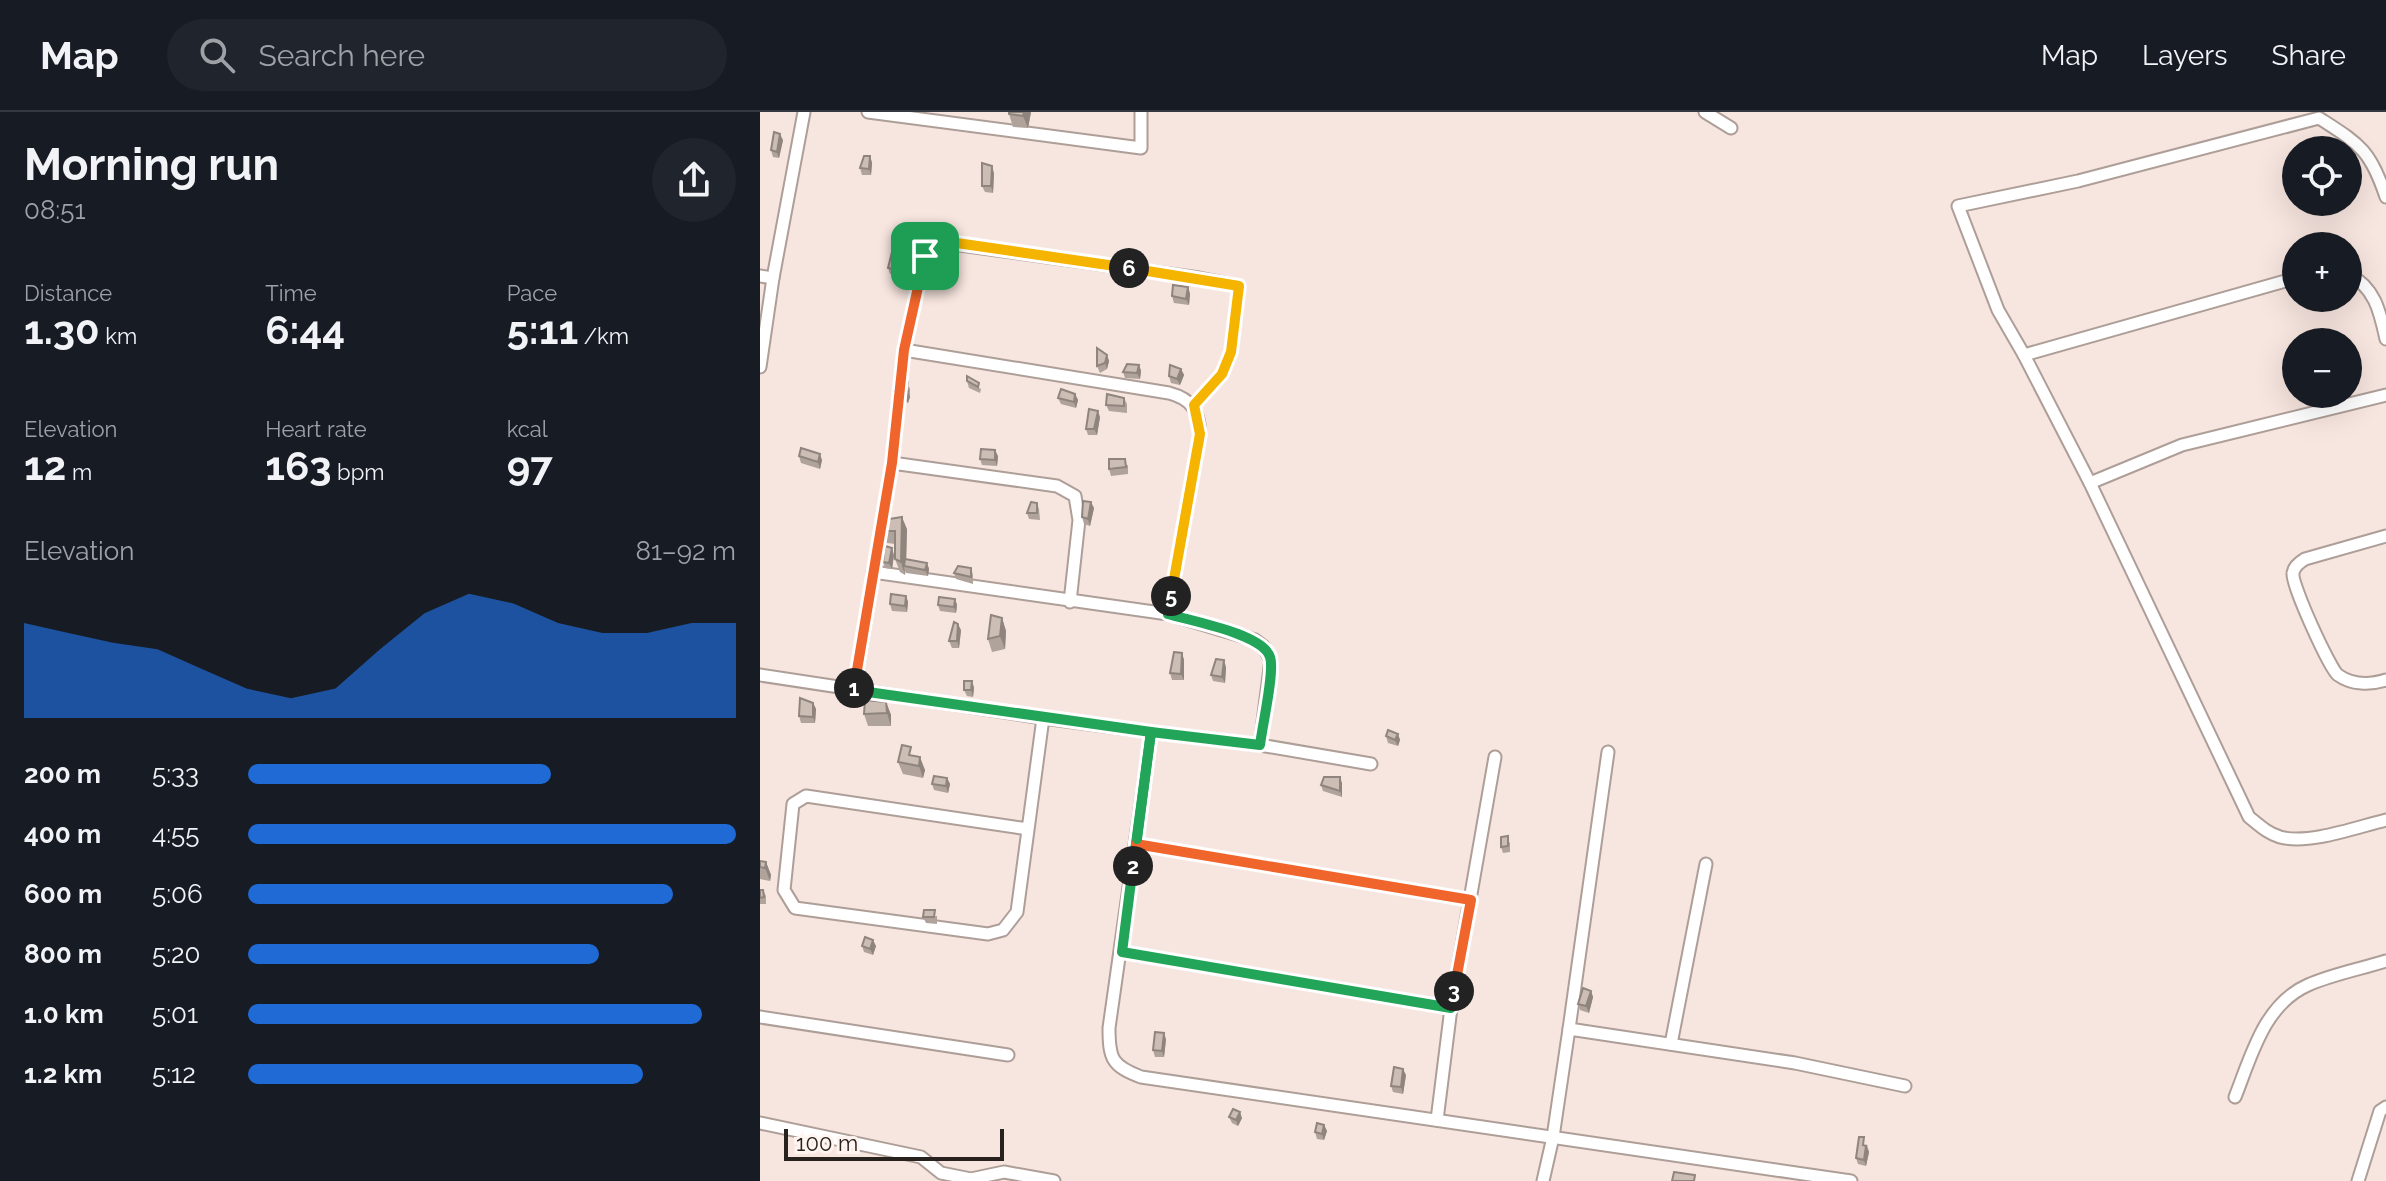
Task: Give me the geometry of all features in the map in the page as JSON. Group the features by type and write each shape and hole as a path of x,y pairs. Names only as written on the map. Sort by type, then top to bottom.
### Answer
{"street":[{"path":"760,367 766,277 804,112"},
{"path":"868,112 1141,148 1141,112"},
{"path":"1705,112 1731,128"},
{"path":"2386,197 2378,172 2360,145 2319,115 2078,181 1958,206 1998,310 2090,483 2249,817 2266,831 2302,839 2386,820"},
{"path":"854,690 892,463 904,350 925,256 938,242 1239,286 1227,363 1222,374 1194,405"},
{"path":"2024,355 2282,282"},
{"path":"2362,284 2383,306 2386,339"},
{"path":"904,350 1169,393 1183,397 1194,405 1200,434 1168,614"},
{"path":"2090,483 2182,445 2386,395"},
{"path":"892,463 1057,486 1075,496 1079,520 1070,602"},
{"path":"2386,536 2305,559 2293,572 2298,594 2335,673 2361,684 2386,680"},
{"path":"873,572 1168,614 1255,640 1269,654 1271,668 1260,745"},
{"path":"760,675 1043,718 1260,745 1371,764"},
{"path":"1028,829 806,796 793,804 784,890 795,908 988,934 1003,930 1017,912 1043,718"},
{"path":"1151,732 1109,1028 1113,1060 1119,1068 1141,1077 1851,1181"},
{"path":"1543,1181 1553,1137 1608,752"},
{"path":"1437,1120 1451,1008 1495,757"},
{"path":"1136,844 1471,900"},
{"path":"1671,1044 1706,864"},
{"path":"1122,952 1451,1008"},
{"path":"2235,1097 2260,1034 2272,1014 2285,1001 2306,986 2386,961"},
{"path":"760,1017 1008,1055"},
{"path":"1569,1029 1795,1063 1905,1086"},
{"path":"2358,1181 2380,1111 2386,1107"},
{"path":"760,1123 921,1157 941,1173 971,1179 1004,1172 1054,1181"}],"building":[{"path":"1009,112 1024,112 1023,116"},
{"path":"774,132 780,134 777,152 771,150"},
{"path":"864,156 870,156 869,169 860,168"},
{"path":"982,163 992,166 991,186 982,186"},
{"path":"892,252 901,254 902,270 888,268"},
{"path":"926,259 935,259 934,276 923,279"},
{"path":"1173,285 1188,287 1186,299 1172,296"},
{"path":"1097,348 1107,355 1105,363 1097,366"},
{"path":"1127,364 1139,365 1137,373 1123,372"},
{"path":"1170,365 1181,369 1177,379 1169,376"},
{"path":"967,376 979,383 978,387 967,381"},
{"path":"1061,389 1075,394 1074,402 1058,398"},
{"path":"1107,394 1124,398 1124,406 1106,405"},
{"path":"1089,409 1098,411 1094,429 1086,429"},
{"path":"801,448 820,454 818,462 799,456"},
{"path":"981,449 995,450 995,460 980,459"},
{"path":"1109,459 1125,459 1126,467 1109,469"},
{"path":"1083,501 1091,502 1088,519 1082,517"},
{"path":"1031,502 1037,503 1037,513 1027,513"},
{"path":"902,517 901,562 895,559 895,531 883,531 883,520"},
{"path":"885,546 892,548 889,563 883,562"},
{"path":"905,559 927,563 925,570 904,566"},
{"path":"958,566 971,568 971,577 954,573"},
{"path":"891,594 906,596 905,606 890,604"},
{"path":"939,597 955,599 954,607 938,605"},
{"path":"991,615 1002,618 1000,636 988,639"},
{"path":"954,622 958,624 957,641 949,641"},
{"path":"1174,652 1182,653 1181,674 1170,673"},
{"path":"1216,659 1224,660 1222,677 1211,675"},
{"path":"964,681 972,681 971,690 964,690"},
{"path":"800,698 813,703 813,717 799,716"},
{"path":"865,700 886,702 887,713 864,714"},
{"path":"1388,730 1398,734 1395,740 1386,736"},
{"path":"902,745 911,747 909,755 920,757 919,766 898,762"},
{"path":"934,776 947,778 946,786 932,784"},
{"path":"1324,777 1340,777 1340,791 1321,785"},
{"path":"1508,836 1508,846 1501,847 1501,837"},
{"path":"924,910 935,910 934,917 923,917"},
{"path":"865,937 873,940 870,949 862,946"},
{"path":"1583,988 1591,991 1586,1006 1578,1004"},
{"path":"1155,1032 1164,1033 1162,1051 1153,1050"},
{"path":"1394,1067 1403,1069 1401,1087 1391,1086"},
{"path":"1233,1109 1240,1112 1236,1120 1229,1117"},
{"path":"1317,1123 1324,1125 1322,1134 1315,1132"},
{"path":"1859,1137 1864,1137 1863,1145 1866,1146 1864,1160 1856,1158"},
{"path":"1674,1172 1695,1175 1694,1181 1672,1181"}],"route":[{"path":"925,256 904,350 892,463 854,690 1151,732 1136,844 1122,952 1451,1008 1471,900 1136,844 1151,732 1260,745 1271,668 1269,654 1255,640 1168,614 1200,434 1194,405 1222,374 1231,352 1239,286 943,241 933,244 925,256"}]}
